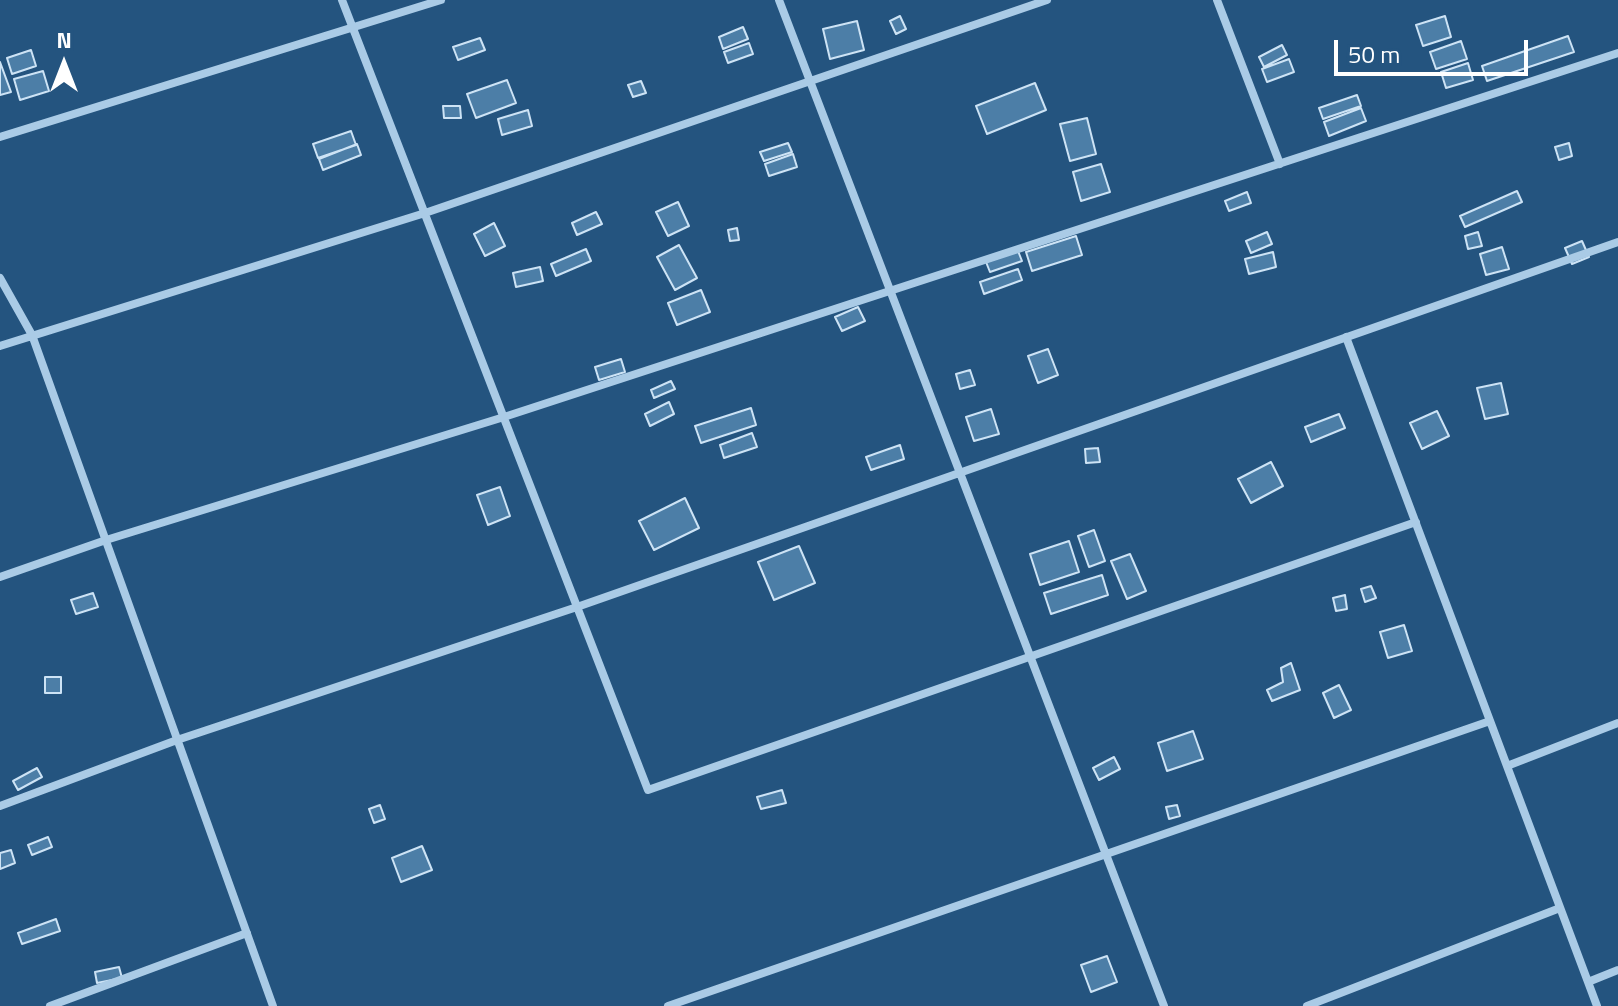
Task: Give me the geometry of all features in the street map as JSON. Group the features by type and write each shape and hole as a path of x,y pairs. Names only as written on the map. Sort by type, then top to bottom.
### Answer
{"street":[{"path":"342,0 648,790 1031,660 1416,522"},
{"path":"0,137 441,0"},
{"path":"779,0 1164,1006"},
{"path":"0,346 425,213 1047,0"},
{"path":"1217,0 1280,164"},
{"path":"0,577 106,540 504,417 1618,53"},
{"path":"0,806 177,740 577,607 1618,242"},
{"path":"0,278 32,335 273,1006"},
{"path":"1346,337 1597,1006"},
{"path":"668,1006 1106,857 1490,721"},
{"path":"1507,766 1618,723"},
{"path":"1307,1006 1560,908"},
{"path":"50,1006 247,933"},
{"path":"1588,982 1618,970"}],"building":[{"path":"900,16 906,29 896,34 890,21"},
{"path":"1445,16 1451,37 1423,46 1416,25"},
{"path":"857,21 864,50 830,59 823,29"},
{"path":"743,27 748,39 723,49 719,37"},
{"path":"1568,36 1574,52 1487,81 1482,66"},
{"path":"480,38 485,50 458,60 453,47"},
{"path":"1461,41 1467,59 1436,69 1430,52"},
{"path":"749,43 753,54 728,63 724,52"},
{"path":"1282,45 1287,55 1264,67 1259,57"},
{"path":"31,50 36,66 12,74 7,58"},
{"path":"1289,59 1294,72 1267,82 1262,69"},
{"path":"0,62 11,92 0,95"},
{"path":"1468,63 1473,80 1446,88 1441,72"},
{"path":"43,71 49,91 20,100 14,79"},
{"path":"507,80 516,103 476,118 467,94"},
{"path":"641,81 646,93 633,97 628,85"},
{"path":"1035,83 1046,110 987,134 976,106"},
{"path":"1357,95 1361,106 1323,119 1319,108"},
{"path":"443,106 460,106 461,118 444,118"},
{"path":"1361,108 1366,121 1329,136 1324,122"},
{"path":"528,110 532,126 502,135 498,119"},
{"path":"1087,118 1096,154 1070,161 1060,124"},
{"path":"351,131 356,145 318,158 313,144"},
{"path":"788,143 792,152 764,161 760,152"},
{"path":"1569,143 1572,156 1559,160 1555,147"},
{"path":"357,144 361,155 323,170 319,159"},
{"path":"793,154 797,167 769,176 765,164"},
{"path":"1101,164 1110,192 1081,201 1073,172"},
{"path":"1517,191 1522,202 1465,227 1460,216"},
{"path":"1247,192 1251,203 1229,211 1225,201"},
{"path":"678,202 689,226 668,236 656,212"},
{"path":"596,212 602,224 577,235 572,223"},
{"path":"494,223 505,246 485,256 474,234"},
{"path":"737,228 739,240 730,241 728,230"},
{"path":"1267,232 1272,244 1251,253 1246,241"},
{"path":"1478,232 1482,246 1468,249 1465,236"},
{"path":"1076,236 1082,255 1032,271 1026,252"},
{"path":"1582,241 1589,257 1572,264 1565,248"},
{"path":"679,245 697,278 675,290 657,257"},
{"path":"1502,247 1509,269 1486,275 1480,254"},
{"path":"586,249 591,261 556,276 551,264"},
{"path":"1018,251 1022,261 990,272 986,262"},
{"path":"1273,252 1276,267 1249,274 1245,259"},
{"path":"540,267 543,281 516,287 513,273"},
{"path":"1018,269 1022,280 984,294 980,282"},
{"path":"701,290 710,312 677,325 668,303"},
{"path":"858,307 865,321 842,331 835,317"},
{"path":"1048,349 1058,375 1038,383 1028,356"},
{"path":"621,359 625,372 599,380 595,367"},
{"path":"970,370 975,385 960,389 956,374"},
{"path":"671,381 675,389 654,398 651,390"},
{"path":"1501,383 1508,414 1485,419 1477,388"},
{"path":"669,402 674,414 650,426 645,414"},
{"path":"751,408 756,425 701,443 695,426"},
{"path":"991,409 999,434 974,441 966,417"},
{"path":"1437,411 1449,436 1422,449 1410,423"},
{"path":"1339,414 1345,428 1311,442 1305,427"},
{"path":"752,433 757,447 724,458 720,445"},
{"path":"900,445 904,459 871,470 866,457"},
{"path":"1098,448 1100,462 1086,463 1085,449"},
{"path":"1271,462 1283,486 1251,503 1238,479"},
{"path":"500,487 510,516 488,525 477,495"},
{"path":"685,498 699,528 654,550 639,521"},
{"path":"1094,530 1105,561 1089,567 1078,536"},
{"path":"1069,541 1079,572 1040,585 1030,554"},
{"path":"799,546 815,583 774,600 758,562"},
{"path":"1130,554 1146,591 1127,599 1111,561"},
{"path":"1102,575 1108,595 1051,614 1044,593"},
{"path":"1371,586 1376,598 1365,602 1361,589"},
{"path":"93,593 98,607 76,614 71,600"},
{"path":"1345,595 1347,609 1336,611 1333,598"},
{"path":"1404,625 1412,651 1388,658 1380,632"},
{"path":"1291,663 1300,690 1272,701 1267,690 1283,682 1281,668"},
{"path":"45,677 61,677 61,693 45,693"},
{"path":"1339,685 1351,710 1334,718 1323,693"},
{"path":"1193,731 1203,759 1167,771 1158,743"},
{"path":"1114,757 1120,769 1099,780 1093,768"},
{"path":"37,768 42,777 18,790 13,781"},
{"path":"782,790 786,803 761,809 757,797"},
{"path":"380,805 385,819 374,823 369,809"},
{"path":"1177,805 1180,816 1169,819 1166,807"},
{"path":"48,837 52,847 32,855 28,845"},
{"path":"422,846 432,870 401,882 392,858"},
{"path":"11,850 15,863 0,869 0,853"},
{"path":"56,919 60,931 22,944 18,933"},
{"path":"1107,956 1117,982 1091,992 1081,965"},
{"path":"119,967 122,978 97,983 95,972"}]}
